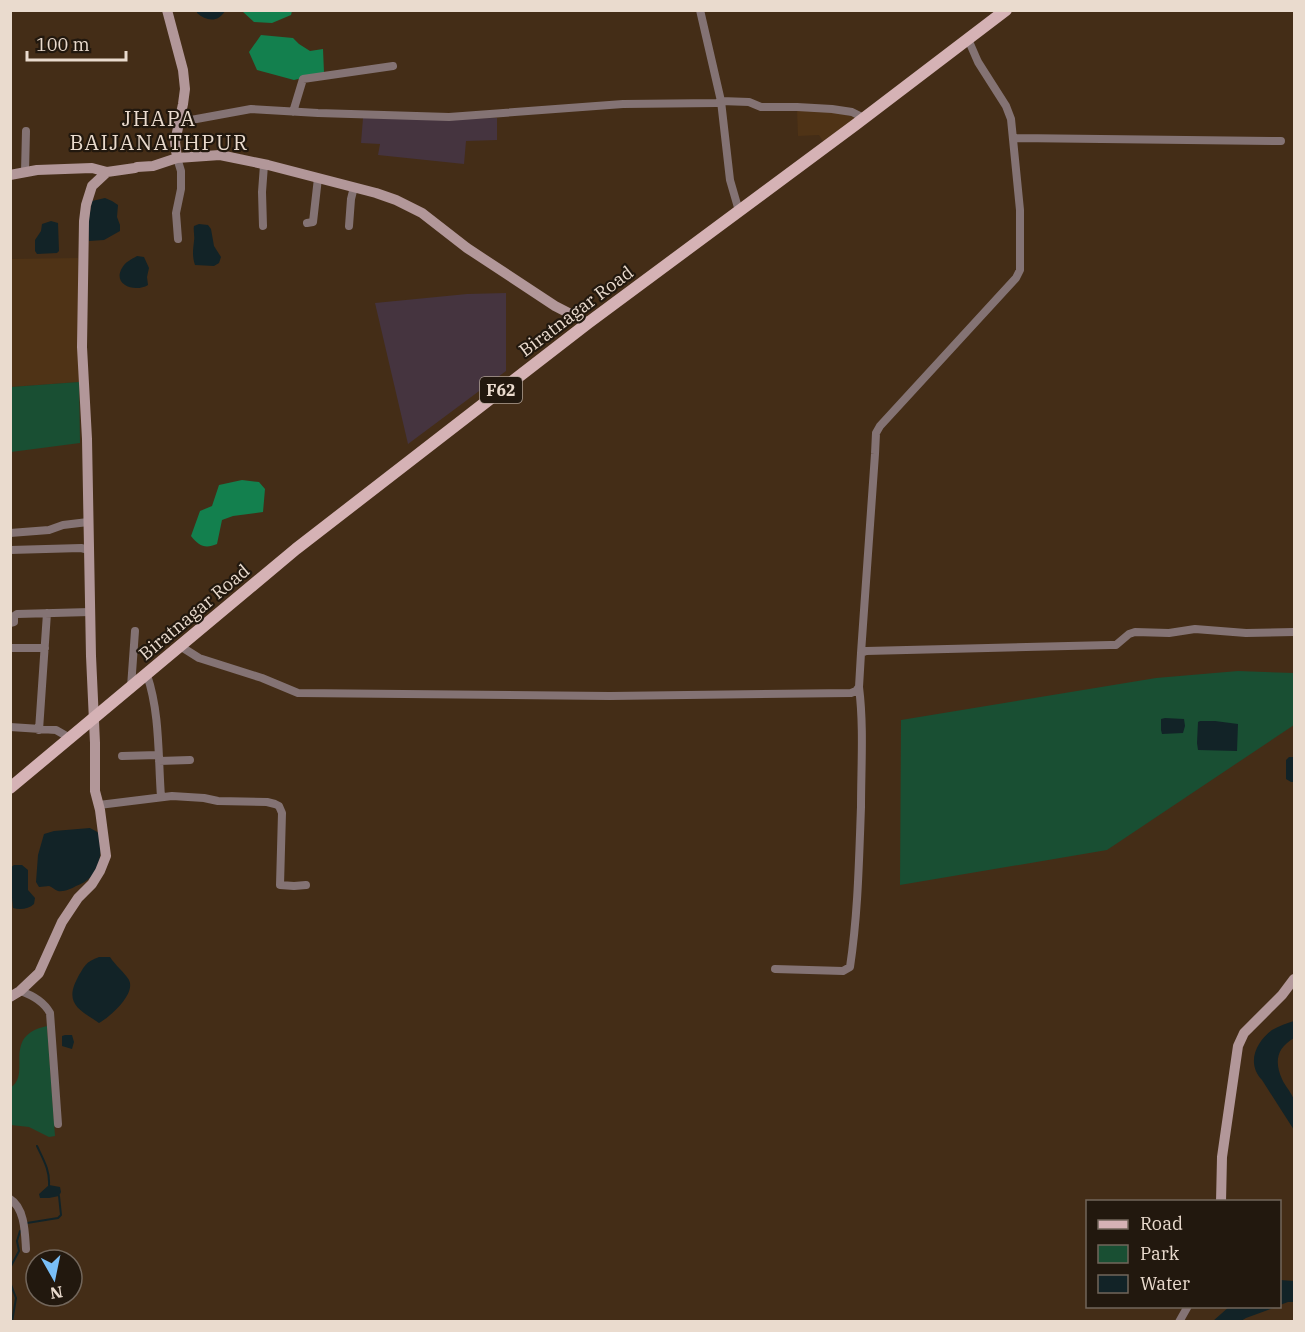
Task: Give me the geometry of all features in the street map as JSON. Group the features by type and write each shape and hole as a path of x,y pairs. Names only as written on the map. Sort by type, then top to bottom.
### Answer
{"main road":[{"name":"Biratnagar Road","path":"10,788 296,549 588,323 1006,10"}],"street":[{"path":"167,10 183,70 185,89 175,142 181,171 181,189 176,213 178,239"},
{"path":"700,10 720,101 730,180 739,211"},
{"path":"775,969 843,971 850,967 860,847 862,740 859,687 876,433 886,418 1016,278 1020,270 1020,210 1011,119 1006,106 978,62 968,39"},
{"path":"293,111 303,79 393,66"},
{"path":"180,122 251,109 448,117 623,104 717,103 720,101 749,102 761,107 797,106 832,109 852,112 864,118"},
{"path":"25,172 26,131"},
{"path":"1014,138 1281,141"},
{"path":"10,175 38,170 92,168 107,172 153,166 177,158 220,155 318,178 396,200 422,213 476,254 555,306 588,323"},
{"path":"263,226 264,165"},
{"path":"15,994 39,973 62,922 78,898 92,884 106,856 95,791 87,439 82,347 84,221 92,186 92,168"},
{"path":"92,186 107,172"},
{"path":"307,223 313,222 318,178"},
{"path":"349,226 354,188"},
{"path":"10,533 48,530 63,525 88,522"},
{"path":"10,550 81,548 89,550"},
{"path":"11,624 16,614 90,612"},
{"path":"39,730 47,613"},
{"path":"861,653 877,650 1116,645 1135,632 1169,633 1195,629 1246,633 1294,632"},
{"path":"131,688 135,631"},
{"path":"180,646 199,658 262,678 298,693 610,696 851,693 859,687"},
{"path":"10,648 45,648"},
{"path":"147,675 156,716 161,796"},
{"path":"10,727 56,730 70,738"},
{"path":"122,756 190,760"},
{"path":"99,805 161,796 275,804 279,806 282,813 280,885 306,885"},
{"path":"1221,1200 1222,1157 1238,1046 1244,1033 1282,995 1294,979"},
{"path":"15,994 29,994 44,1004 50,1013 58,1124"},
{"path":"10,1199 17,1204 22,1219 26,1248"},
{"path":"1179,1322 1187,1308"}],"shaded area":[{"path":"797,109 834,112 858,118 824,143 819,135 798,136"},
{"path":"363,118 497,118 497,140 466,141 464,164 378,155 380,144 361,143"},
{"path":"78,258 79,382 11,387 11,259"},
{"path":"506,293 506,371 408,444 375,303 467,294"}],"green space":[{"path":"242,11 292,11 291,15 272,23 254,22"},
{"path":"261,35 293,38 310,51 323,49 324,73 294,80 257,70 249,52"},
{"path":"79,382 80,443 11,452 11,387"},
{"path":"242,480 259,482 265,489 263,512 233,516 222,520 217,544 206,546 197,542 191,536 200,511 212,506 219,485"},
{"path":"1238,671 1294,673 1294,725 1107,850 900,885 901,720 1156,678"},
{"path":"47,1026 55,1136 49,1137 29,1127 11,1125 10,1088 16,1082 19,1074 21,1046 25,1038 33,1031"}],"water":[{"path":"225,10 219,18 212,20 201,16 197,11"},
{"path":"105,198 118,205 117,217 120,231 104,240 89,241 88,224 92,201"},
{"path":"51,221 58,223 59,251 37,254 35,240 41,231 42,224"},
{"path":"208,225 211,229 214,246 221,257 219,263 214,266 195,265 193,259 194,226"},
{"path":"137,256 144,257 149,268 148,285 131,288 122,283 120,274 125,264"},
{"path":"1161,719 1184,719 1183,733 1162,734"},
{"path":"1198,722 1238,724 1237,751 1198,750"},
{"path":"1294,757 1294,782 1286,779 1286,760"},
{"path":"90,828 101,834 100,858 95,872 84,882 65,891 58,891 49,886 39,887 36,882 38,855 44,834"},
{"path":"14,865 22,865 28,870 28,890 35,898 34,904 27,908 13,908 10,868"},
{"path":"99,957 110,957 127,977 130,986 121,1005 99,1023 79,1009 72,993 84,967 88,962"},
{"path":"1294,1021 1294,1038 1281,1051 1278,1066 1295,1104 1294,1130 1257,1073 1254,1060 1261,1040 1266,1035"},
{"path":"72,1035 74,1042 72,1049 62,1046 62,1036"},
{"path":"49,1185 60,1187 59,1196 40,1198 39,1194"},
{"path":"1281,1280 1294,1281 1294,1302 1281,1305"},
{"path":"1228,1308 1273,1308 1241,1321 1213,1321"}],"waterway":[{"path":"37,1146 47,1169 49,1185"},
{"path":"27,1223 58,1218 61,1215 59,1196"},
{"path":"10,1268 19,1251 17,1241 20,1231"},
{"path":"10,1282 16,1298 12,1322"}],"district":[{"name":"JHAPA BAIJANATHPUR","path":"159,130"}]}
